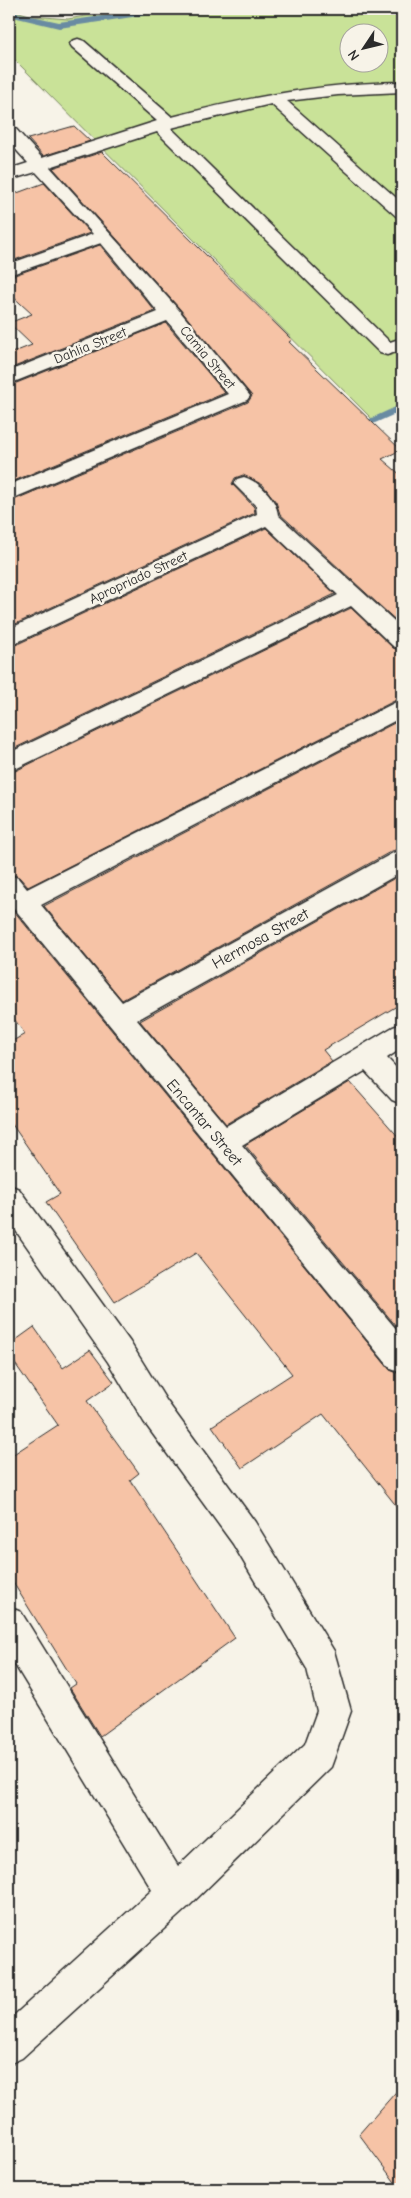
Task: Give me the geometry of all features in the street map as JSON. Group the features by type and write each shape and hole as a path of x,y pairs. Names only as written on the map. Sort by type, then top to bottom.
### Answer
{"street":[{"path":"78,44 165,125 387,350 402,344"},
{"path":"9,175 165,125 274,98 360,88 402,87"},
{"path":"274,98 402,212"},
{"name":"Camia Street","path":"9,132 104,236 240,396 9,493"},
{"path":"9,270 104,236"},
{"name":"Dahlia Street","path":"9,378 171,313"},
{"path":"244,484 266,504 268,517 402,641"},
{"name":"Apropriado Street","path":"9,638 268,517"},
{"path":"9,763 354,596"},
{"path":"16,894 402,707"},
{"name":"Hermosa Street","path":"118,1017 402,860"},
{"name":"Encantar Street","path":"16,894 402,1359"},
{"path":"222,1143 402,1034"},
{"path":"368,1055 402,1092"},
{"path":"9,1198 119,1352 155,1411 244,1533 322,1663 334,1712 318,1756 175,1894 9,2045"},
{"path":"9,1624 175,1894"}],"green space":[{"path":"9,9 33,16 68,19 125,9 402,9 402,407 372,419 9,54"}],"building":[{"path":"74,126 90,141 43,156 28,139"},
{"path":"102,152 292,340 289,342 401,450 382,459 402,476 402,626 280,514 276,502 263,485 243,475 235,478 232,484 254,507 255,513 9,627 9,502 248,402 252,396 179,308 53,168"},
{"path":"44,183 90,233 9,262 9,196"},
{"path":"100,245 155,311 9,369 9,354 32,345 9,323 32,314 9,293 9,277"},
{"path":"166,323 225,393 9,483 9,386"},
{"path":"266,528 335,594 9,751 9,648"},
{"path":"351,608 393,648 402,651 402,697 28,887 19,877 9,873 9,774"},
{"path":"402,719 402,848 392,851 122,1000 44,906"},
{"path":"402,874 402,1003 323,1050 332,1061 226,1124 140,1021"},
{"path":"9,905 390,1370 402,1375 402,1513 323,1414 242,1468 212,1426 292,1374 196,1253 115,1302 46,1202 60,1194 9,1120 9,1043 25,1034 9,1012"},
{"path":"350,1082 402,1141 402,1333 245,1145"},
{"path":"34,1327 63,1368 90,1350 114,1382 87,1401 139,1473 130,1480 235,1638 100,1736 70,1688 76,1684 9,1576 9,1457 58,1425 9,1355 9,1345"},
{"path":"402,2085 402,2189 400,2189 359,2134"}],"waterway":[{"path":"9,14 59,25 166,9"},
{"path":"353,429 402,407"}]}
